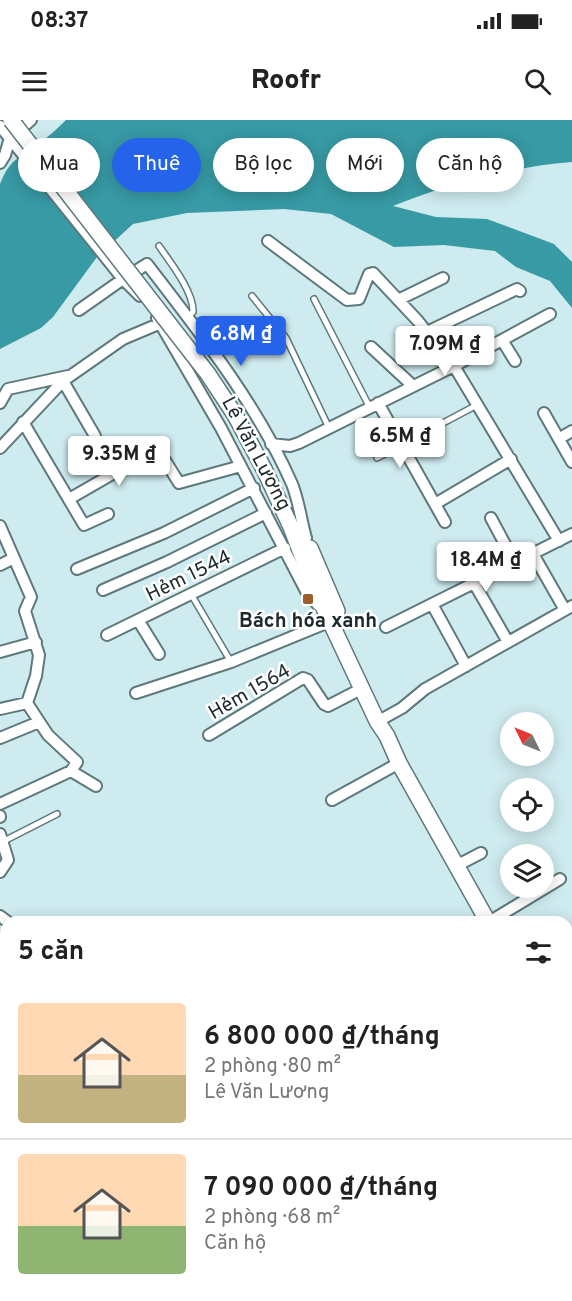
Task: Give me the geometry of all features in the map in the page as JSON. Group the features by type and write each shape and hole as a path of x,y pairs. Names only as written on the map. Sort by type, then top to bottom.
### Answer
{"main road":[{"path":"11,120 208,374 268,466"},
{"path":"21,120 215,370 243,412 268,466"},
{"name":"Lê Văn Lương","path":"268,466 306,538 384,718 387,736"},
{"name":"Lê Văn Lương","path":"268,466 314,587 361,689 399,763 486,916"}],"street":[{"path":"0,163 31,120"},
{"path":"0,126 13,142"},
{"name":"Lê Văn Lương","path":"13,142 161,323 254,488 306,591 331,621"},
{"path":"268,241 346,300 359,299 369,274 373,273 427,332 454,366 559,541"},
{"name":"Lê Văn Lương","path":"123,279 147,264 227,372 271,444 293,486 306,538"},
{"path":"398,300 443,278"},
{"path":"79,310 123,279"},
{"path":"427,332 516,290 520,291"},
{"path":"271,444 290,446 329,428 454,366 550,314"},
{"path":"0,448 67,378 123,339 161,323"},
{"path":"502,340 515,361"},
{"path":"371,347 413,386"},
{"path":"0,403 8,389 67,378"},
{"path":"67,378 95,436"},
{"path":"374,406 402,445 445,522"},
{"path":"544,413 572,462"},
{"path":"23,422 84,525 108,514"},
{"path":"560,438 572,431"},
{"path":"69,499 135,461 161,454 179,483 241,466"},
{"path":"435,504 511,459"},
{"path":"77,569 164,533 254,488"},
{"path":"103,590 167,562 266,513"},
{"path":"491,519 515,563"},
{"path":"0,526 31,597 25,611 39,655 36,676 27,703"},
{"path":"386,627 572,534"},
{"name":"Hẻm 1544","path":"107,635 285,548"},
{"path":"384,718 402,708 425,689 568,608 533,554"},
{"path":"0,565 14,558"},
{"path":"474,583 508,642"},
{"path":"432,604 466,666"},
{"path":"138,620 159,654"},
{"path":"136,693 231,662 331,621"},
{"path":"0,652 36,642"},
{"name":"Hẻm 1564","path":"209,735 303,678 308,680 324,704 328,706 361,689"},
{"path":"0,709 27,703"},
{"path":"0,804 71,771 78,762 48,735 27,703"},
{"path":"0,738 39,722"},
{"path":"332,800 399,763"},
{"path":"71,771 96,786"},
{"path":"0,872 8,860 1,838"},
{"path":"458,865 480,854"},
{"path":"500,916 560,879"}],"lane":[{"path":"159,246 183,283 193,305 193,312 188,317"},
{"path":"252,296 283,334 329,428"},
{"path":"315,299 374,406"},
{"path":"377,458 477,405"},
{"path":"191,594 231,662"},
{"path":"1,838 57,814"}],"water":[{"path":"66,120 572,120 572,162 524,168 524,138 416,138 416,192 431,192 393,206 436,217 487,219 554,244 572,262 572,308 550,281 516,267 495,251 444,245 394,247 331,214 284,209 187,213 133,224 97,257 53,317 41,328 0,349 0,184 4,175 18,159 18,192 100,192 100,138 45,138"}],"place":[{"name":"Bách hóa xanh","path":"308,599"}]}
